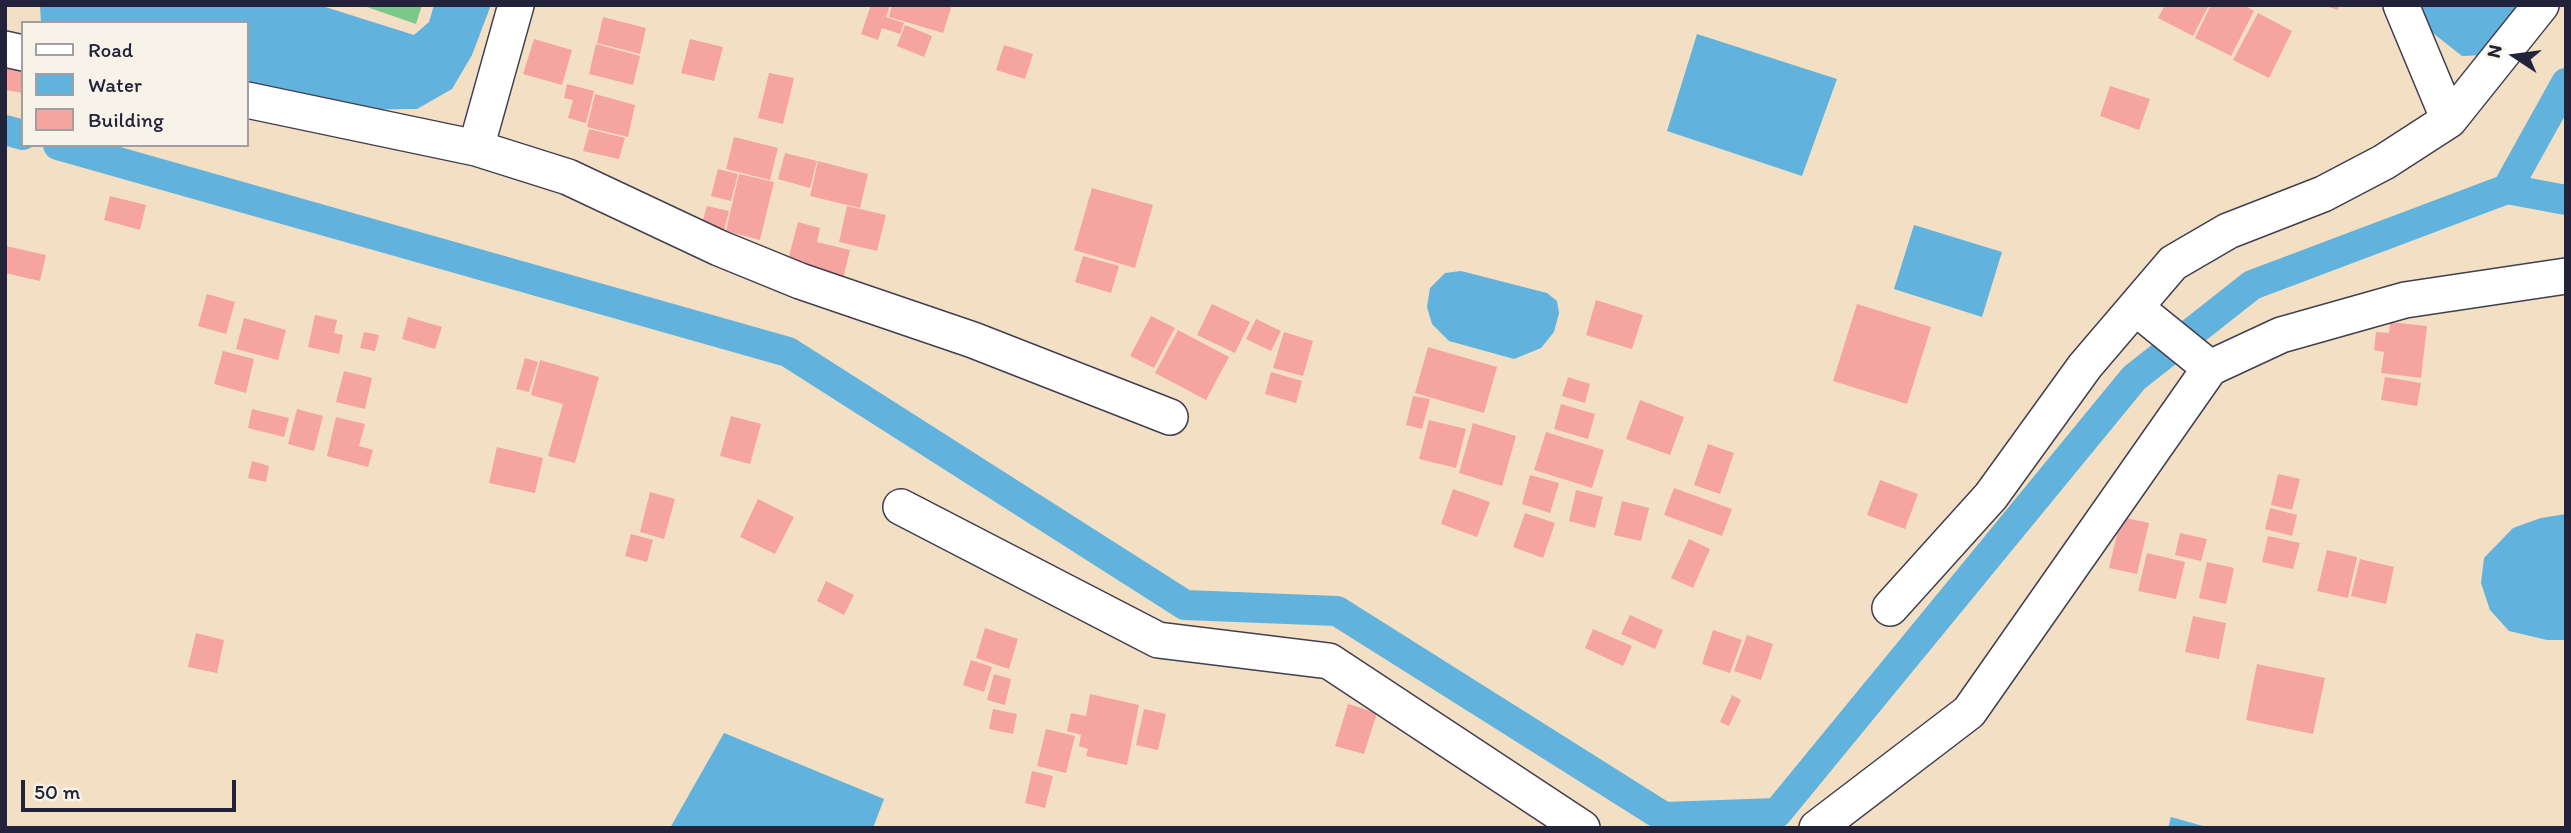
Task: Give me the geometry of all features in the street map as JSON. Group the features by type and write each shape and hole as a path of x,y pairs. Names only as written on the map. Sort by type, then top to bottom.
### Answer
{"street":[{"path":"476,148 516,5"},
{"path":"2401,5 2449,120"},
{"path":"1890,608 1991,496 2085,366 2173,264 2228,231 2323,194 2384,162 2449,120 2542,5"},
{"path":"248,100 476,148 568,177 719,248 800,281 973,340 1170,417"},
{"path":"1817,828 1969,712 2210,368 2281,335 2405,300 2566,276"},
{"path":"2136,308 2210,368"},
{"path":"901,507 1158,639 1329,661 1582,828"}],"green space":[{"path":"361,5 422,5 416,24"}],"water":[{"path":"40,5 319,5 414,35 429,22 434,5 491,5 472,55 452,89 417,109 333,110 248,90 248,21 41,21"},
{"path":"2419,5 2522,5 2486,55 2462,56 2424,26"},
{"path":"1697,34 1837,79 1802,176 1667,131"},
{"path":"1914,225 2002,252 1982,317 1894,289"},
{"path":"1461,271 1547,293 1557,301 1559,313 1554,332 1541,348 1514,359 1449,341 1432,324 1427,307 1430,288 1445,273"},
{"path":"2566,514 2566,640 2547,640 2509,631 2490,610 2481,583 2484,558 2513,528 2541,518"},
{"path":"724,733 884,799 873,828 670,828"},
{"path":"2171,817 2210,828 2168,828"}],"building":[{"path":"871,5 890,5 886,17 904,23 900,34 882,28 878,40 861,34"},
{"path":"892,5 952,5 943,33 889,17"},
{"path":"2165,5 2209,5 2193,36 2158,18"},
{"path":"2211,5 2244,5 2254,11 2231,56 2195,38"},
{"path":"2322,5 2339,5 2338,10"},
{"path":"2258,13 2292,31 2269,78 2233,60"},
{"path":"603,17 646,28 640,54 597,43"},
{"path":"905,25 932,36 924,57 897,46"},
{"path":"534,39 572,50 562,85 523,74"},
{"path":"690,39 723,47 714,81 681,73"},
{"path":"596,44 640,56 633,85 589,74"},
{"path":"1004,45 1033,54 1025,79 996,70"},
{"path":"5,59 21,62 21,93 5,90"},
{"path":"769,73 794,78 783,124 758,118"},
{"path":"567,84 594,91 586,123 568,118 573,100 564,98"},
{"path":"2110,86 2150,99 2139,130 2100,116"},
{"path":"595,94 635,105 628,137 587,127"},
{"path":"589,129 625,138 619,159 583,151"},
{"path":"734,137 778,148 770,180 726,169"},
{"path":"785,153 817,161 810,188 778,179"},
{"path":"818,161 868,174 860,208 810,196"},
{"path":"718,169 738,174 731,201 711,196"},
{"path":"739,174 774,182 760,240 726,231"},
{"path":"1092,188 1153,205 1135,268 1074,250"},
{"path":"110,196 146,205 140,230 104,220"},
{"path":"707,206 729,211 722,239 699,234"},
{"path":"847,206 886,215 877,251 839,242"},
{"path":"798,222 820,228 817,242 850,250 842,283 786,268"},
{"path":"6,246 46,255 40,281 5,273"},
{"path":"1083,256 1119,266 1111,293 1075,282"},
{"path":"207,294 235,302 226,334 198,326"},
{"path":"1596,300 1643,315 1632,349 1586,335"},
{"path":"1212,304 1250,322 1235,353 1197,335"},
{"path":"1857,304 1931,327 1907,404 1833,381"},
{"path":"315,315 337,320 334,333 343,335 339,354 308,347"},
{"path":"1151,316 1175,328 1154,368 1130,356"},
{"path":"408,317 442,327 435,349 402,339"},
{"path":"244,318 286,330 278,360 236,349"},
{"path":"1256,319 1281,331 1271,351 1246,339"},
{"path":"2390,322 2427,326 2421,378 2381,373 2384,352 2374,350 2376,332 2389,333"},
{"path":"1178,330 1229,357 1206,400 1155,373"},
{"path":"364,332 379,335 375,351 360,348"},
{"path":"1284,332 1313,341 1303,376 1273,368"},
{"path":"1428,347 1497,367 1484,413 1415,393"},
{"path":"223,351 254,359 246,393 214,384"},
{"path":"525,358 538,362 529,392 516,389"},
{"path":"540,360 599,377 575,463 548,456 563,404 531,395"},
{"path":"344,371 372,378 365,409 336,402"},
{"path":"1271,372 1302,381 1296,403 1265,394"},
{"path":"1568,377 1590,384 1585,403 1562,396"},
{"path":"2385,377 2421,383 2417,406 2381,400"},
{"path":"1413,396 1430,399 1422,429 1406,425"},
{"path":"1640,400 1684,417 1670,455 1626,439"},
{"path":"1561,404 1595,414 1588,439 1554,429"},
{"path":"252,409 289,418 284,437 248,428"},
{"path":"297,409 323,416 314,451 288,444"},
{"path":"731,416 761,424 750,464 720,456"},
{"path":"336,417 365,424 359,446 373,450 368,467 327,456"},
{"path":"1429,420 1466,429 1456,468 1419,459"},
{"path":"1473,423 1516,436 1502,486 1459,473"},
{"path":"1546,432 1604,450 1592,488 1534,470"},
{"path":"1708,444 1734,453 1720,494 1694,485"},
{"path":"497,447 543,458 535,493 489,483"},
{"path":"252,461 269,466 266,482 248,478"},
{"path":"2278,474 2300,479 2292,510 2271,505"},
{"path":"1530,475 1559,483 1550,513 1522,504"},
{"path":"1880,480 1918,494 1905,529 1867,515"},
{"path":"1674,488 1732,509 1722,536 1664,515"},
{"path":"1453,489 1490,502 1477,537 1441,524"},
{"path":"1576,490 1603,497 1595,528 1569,521"},
{"path":"650,492 675,499 664,539 640,532"},
{"path":"758,499 794,517 775,554 740,537"},
{"path":"1622,501 1649,508 1641,541 1614,535"},
{"path":"2270,508 2297,515 2292,536 2265,529"},
{"path":"1525,513 1555,523 1543,558 1513,547"},
{"path":"2121,517 2149,523 2137,574 2109,568"},
{"path":"2180,533 2207,539 2201,561 2175,555"},
{"path":"631,534 653,540 647,562 625,556"},
{"path":"2268,536 2300,543 2293,569 2262,562"},
{"path":"1689,539 1710,549 1693,588 1671,578"},
{"path":"2327,550 2357,557 2348,598 2317,591"},
{"path":"2147,553 2185,562 2176,599 2138,591"},
{"path":"2360,559 2394,567 2386,604 2351,596"},
{"path":"2207,562 2234,568 2226,604 2199,598"},
{"path":"826,581 854,595 844,615 817,601"},
{"path":"1630,615 1663,630 1655,649 1621,634"},
{"path":"2193,616 2226,623 2219,659 2185,652"},
{"path":"985,628 1018,639 1009,669 976,658"},
{"path":"1593,629 1632,646 1623,666 1585,648"},
{"path":"1713,630 1742,640 1730,673 1702,664"},
{"path":"196,633 224,640 217,673 188,667"},
{"path":"1747,635 1773,644 1761,680 1734,671"},
{"path":"971,660 992,667 984,692 963,685"},
{"path":"2257,664 2325,678 2313,734 2246,720"},
{"path":"994,674 1011,679 1005,705 987,700"},
{"path":"1090,694 1139,705 1127,765 1086,756 1088,749 1079,746 1081,735 1067,731 1071,713 1086,716"},
{"path":"1732,695 1741,700 1729,726 1720,722"},
{"path":"1348,704 1377,713 1364,754 1335,746"},
{"path":"993,709 1017,714 1013,734 989,729"},
{"path":"1144,709 1166,714 1158,750 1136,745"},
{"path":"1046,729 1075,736 1066,773 1037,766"},
{"path":"1032,771 1053,776 1045,808 1025,803"}],"waterway":[{"path":"2507,189 2566,83"},
{"path":"5,130 21,134"},
{"path":"65,147 788,352 1185,605 1337,611 1664,817 1777,813 2134,378 2252,285 2507,189 2566,200"}]}
